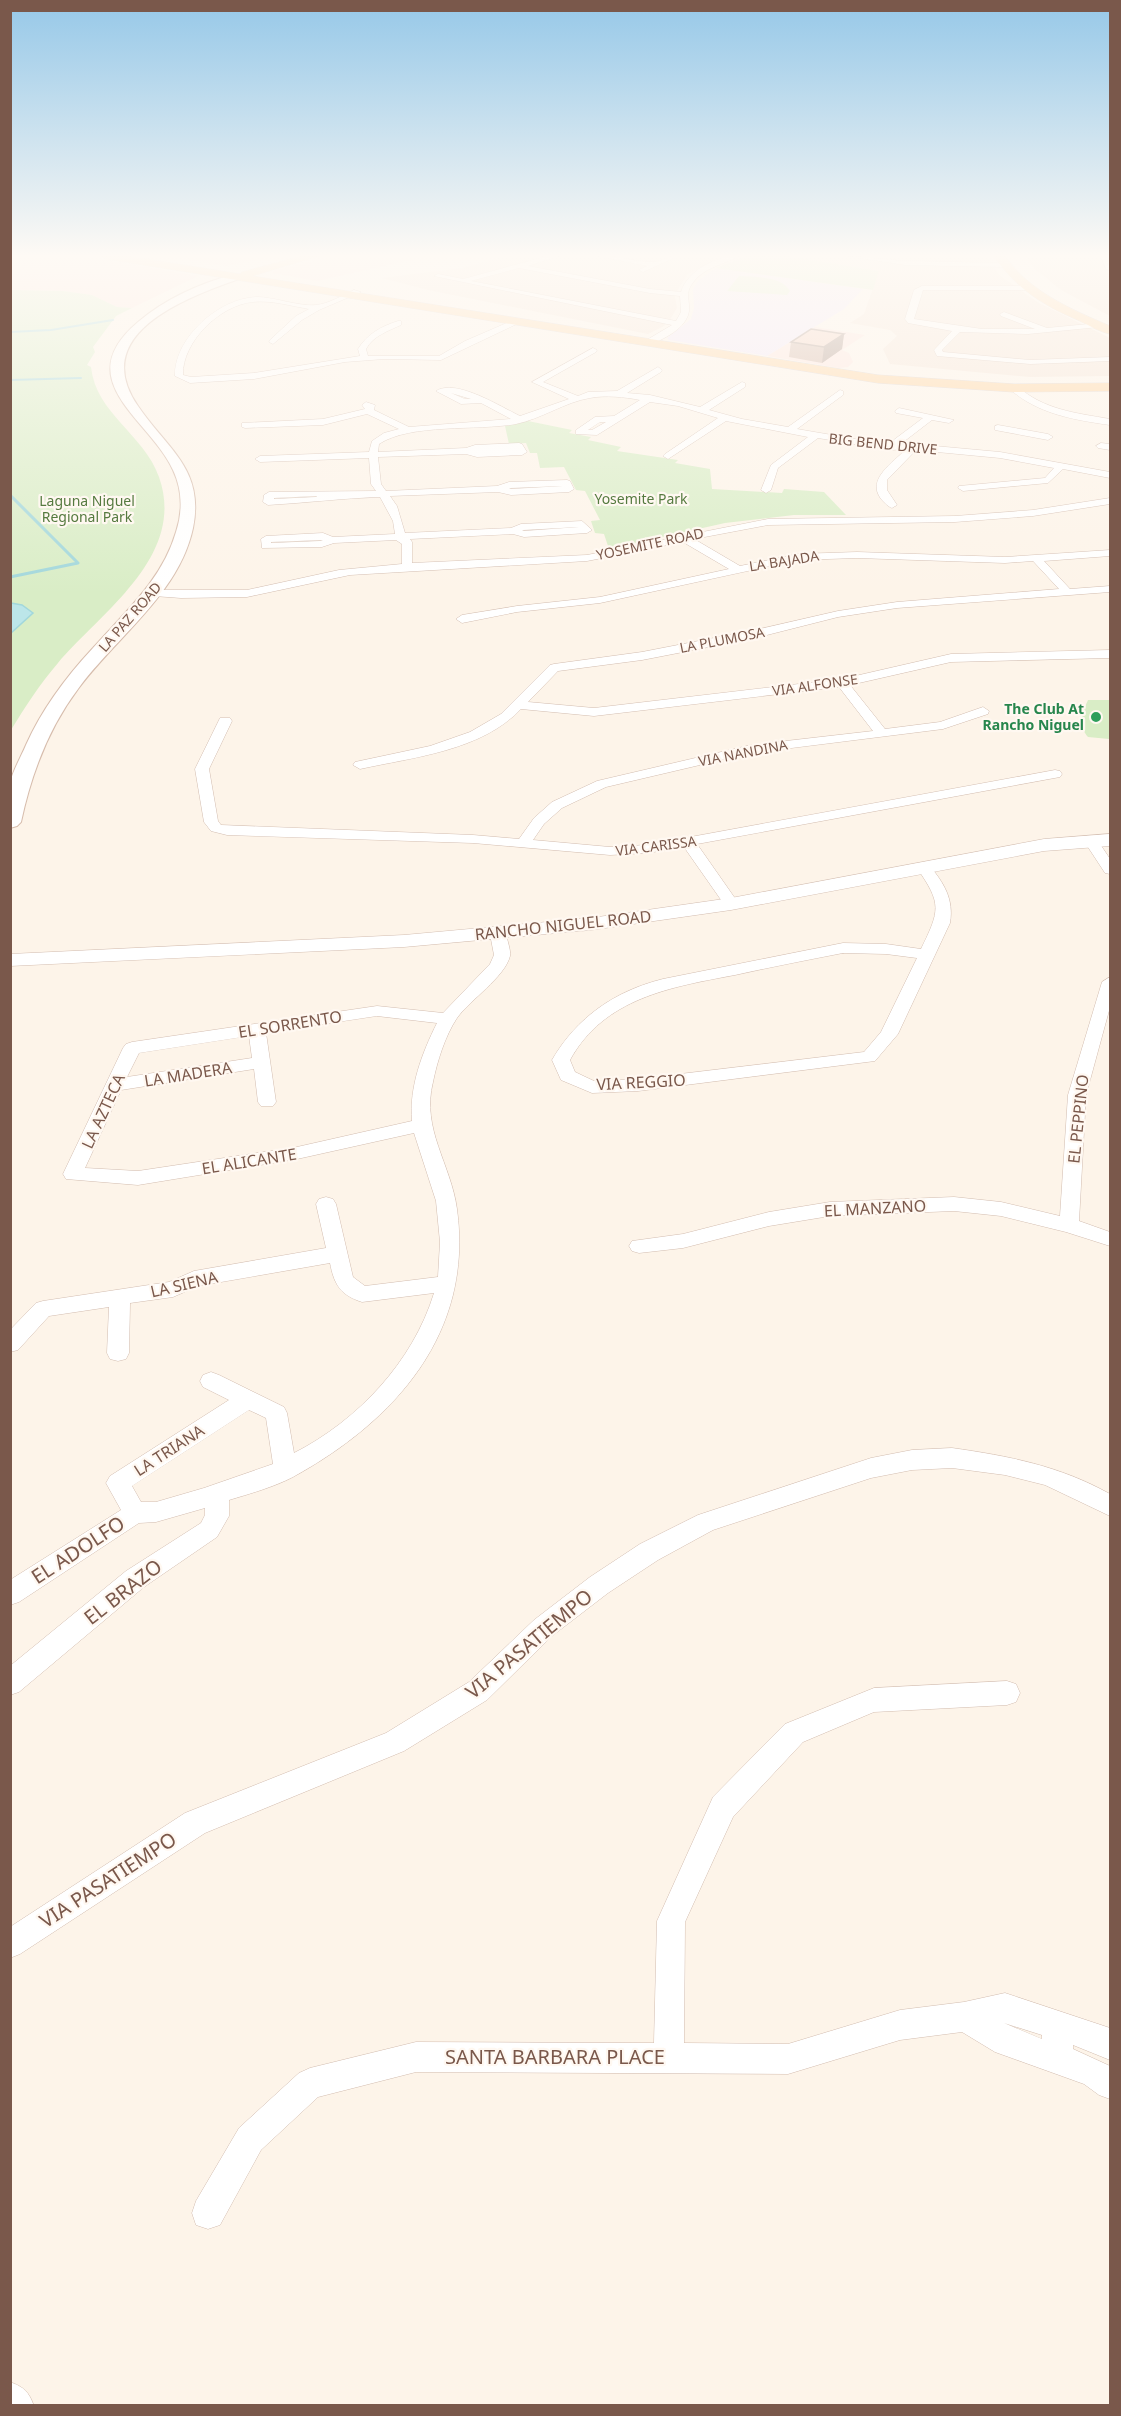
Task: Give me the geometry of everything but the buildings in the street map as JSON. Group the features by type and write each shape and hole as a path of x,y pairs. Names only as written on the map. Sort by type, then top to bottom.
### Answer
{"main road":[{"name":"LA PAZ ROAD","path":"10,822 22,774 41,732 57,705 86,666 154,593 178,552 185,530 188,515 187,488 171,451 123,393 116,369"},
{"path":"810,369 924,384 1014,388 1110,387"},
{"path":"97,634 108,630 142,598 154,593 149,589 169,553 171,482 161,461 108,397"},
{"name":"LA PAZ ROAD","path":"29,718 50,688 140,587 170,524"}],"street":[{"path":"179,369 179,376 184,379 276,374 305,369"},
{"path":"560,369 536,382 579,399"},
{"path":"619,394 658,370"},
{"path":"701,411 742,385"},
{"path":"1014,388 1022,397 1054,411 1110,422"},
{"path":"789,431 840,393"},
{"name":"BIG BEND DRIVE","path":"373,455 375,443 380,439 408,430 483,426 520,420 597,394 619,394 789,431 887,446 917,449 1006,445 1061,465 1107,474"},
{"path":"616,419 650,399"},
{"path":"245,425 323,422 368,411 372,407 356,400"},
{"path":"479,401 520,420"},
{"path":"368,411 408,430"},
{"path":"899,411 949,420"},
{"path":"905,431 902,427 916,414"},
{"path":"887,446 905,431 916,429 930,417"},
{"path":"668,456 724,418"},
{"path":"998,428 1006,445 1026,437 1048,437"},
{"path":"766,490 774,467 815,436"},
{"path":"892,505 879,486 882,479 905,459 912,457 917,449"},
{"path":"260,459 467,451"},
{"path":"373,455 376,484 392,506 400,538"},
{"path":"1107,474 1110,463"},
{"path":"963,488 1048,480 1061,465"},
{"path":"269,499 315,494 327,496 498,489 511,492 569,489 567,483 509,485 498,489"},
{"name":"YOSEMITE ROAD","path":"154,593 207,596 277,589 349,572 589,558 623,553 684,538 768,522 834,519 935,520 1059,510 1110,501"},
{"path":"266,542 323,536 332,540 513,531 524,534 587,530 582,524 521,527 513,531"},
{"path":"400,538 395,543 402,568"},
{"path":"684,538 737,569"},
{"name":"LA BAJADA","path":"462,619 517,609 600,600 798,557 825,555 969,560 1110,553"},
{"path":"1036,558 1067,592"},
{"name":"LA PLUMOSA","path":"360,765 465,739 492,727 519,705 548,672 562,666 654,654 886,606 1110,589"},
{"name":"VIA ALFONSE","path":"519,705 594,711 842,683 951,658 1110,654"},
{"path":"842,683 882,734"},
{"name":"VIA NANDINA","path":"524,842 532,826 543,813 579,791 602,784 751,749 943,725 983,711"},
{"name":"VIA CARISSA","path":"225,721 202,770 211,822 216,828 227,831 524,842 610,851 689,843 1055,774"},
{"path":"1101,841 1110,870"},
{"name":"RANCHO NIGUEL ROAD","path":"10,960 404,941 498,934 654,916 731,904 1044,845 1101,841"},
{"path":"689,843 731,904"},
{"name":"VIA REGGIO","path":"924,868 940,887 944,915 927,955 889,1034 869,1057 638,1085 592,1087 567,1076 561,1060 568,1046 592,1020 609,1007 653,987 843,948 886,949 927,955"},
{"name":"EL ADOLFO","path":"10,1594 135,1514 156,1512 285,1470 332,1444 369,1413 393,1386 421,1347 437,1317 450,1260 446,1200 422,1125 419,1102 423,1077 448,1019 497,966 502,955 498,934"},
{"name":"EL PEPPINO","path":"1069,1225 1077,1095 1083,1065 1110,982"},
{"name":"EL SORRENTO","path":"132,1048 377,1011 448,1019"},
{"path":"257,1029 267,1102"},
{"name":"LA AZTECA","path":"73,1174 132,1048"},
{"name":"LA MADERA","path":"115,1085 261,1062"},
{"name":"EL ALICANTE","path":"73,1174 138,1178 297,1153 422,1125"},
{"path":"326,1203 344,1281 362,1294 446,1284"},
{"name":"EL MANZANO","path":"639,1246 682,1241 769,1219 830,1209 954,1204 1001,1209 1069,1225 1110,1239"},
{"name":"LA SIENA","path":"10,1344 43,1309 173,1288 194,1279 336,1254"},
{"path":"118,1353 120,1297"},
{"path":"211,1381 276,1413 285,1470"},
{"name":"LA TRIANA","path":"135,1514 118,1483 248,1399"},
{"name":"VIA PASATIEMPO","path":"10,1944 195,1823 394,1742 432,1719 478,1691 543,1628 598,1585 649,1552 706,1522 871,1468 912,1460 952,1458 1005,1465 1048,1476 1080,1489 1110,1506"},
{"name":"EL BRAZO","path":"10,1683 135,1579 209,1530 218,1516 217,1493"},
{"path":"669,2057 671,1922 723,1807 794,1733 864,1704 874,1701 1007,1693"},
{"name":"SANTA BARBARA PLACE","path":"208,2213 250,2139 310,2084 416,2057 788,2059 900,2025 964,2017 1005,2008 1099,2038 1110,2045"},
{"path":"964,2017 1006,2041 1093,2072 1110,2084"},
{"path":"1057,2024 1058,2060"},
{"path":"10,2399 17,2406"}],"shaded area":[{"path":"941,369 1110,369 1110,376 1030,377"}],"green space":[{"name":"Laguna Niguel Regional Park","path":"11,369 91,369 102,398 143,448 159,477 164,506 161,532 151,557 135,580 51,671 11,730"},
{"name":"Yosemite Park","path":"528,421 572,430 569,433 591,437 588,440 621,447 617,451 678,460 675,463 710,469 712,489 782,493 784,489 824,492 846,515 794,515 725,523 609,549 604,534 595,533 591,521 600,520 585,491 576,490 564,467 540,468 537,453 530,453 526,443 509,444 505,426"},
{"name":"The Club At Rancho Niguel","path":"1088,700 1110,700 1109,739 1088,737 1085,733 1082,719"}],"water":[{"path":"11,603 22,605 33,613 11,633"}],"waterway":[{"path":"10,380 81,378"},
{"path":"10,495 78,563 10,577"}],"place":[{"name":"The Club At Rancho Niguel","path":"1096,717"}]}
